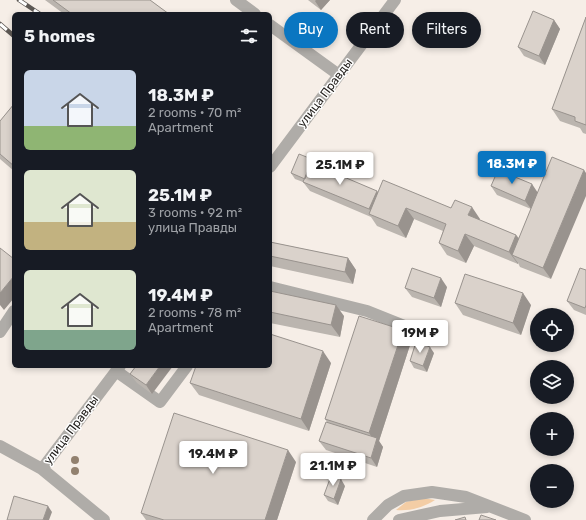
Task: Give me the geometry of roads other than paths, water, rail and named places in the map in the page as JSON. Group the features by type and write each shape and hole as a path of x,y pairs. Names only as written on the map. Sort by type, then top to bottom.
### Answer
{"street":[{"path":"236,0 253,12"},
{"name":"улица Правды","path":"272,164 394,0"},
{"path":"272,25 339,75"},
{"path":"272,287 367,311 417,331"},
{"path":"0,332 12,314"},
{"path":"118,368 160,402 186,368"},
{"name":"улица Правды","path":"104,520 42,469 118,368"},
{"path":"0,446 42,469"},
{"path":"373,520 388,505 404,496 432,492 466,497 524,520"},
{"path":"399,520 440,511 488,507"}],"railway":[{"path":"19,0 37,12"},
{"path":"0,24 12,34"}]}
